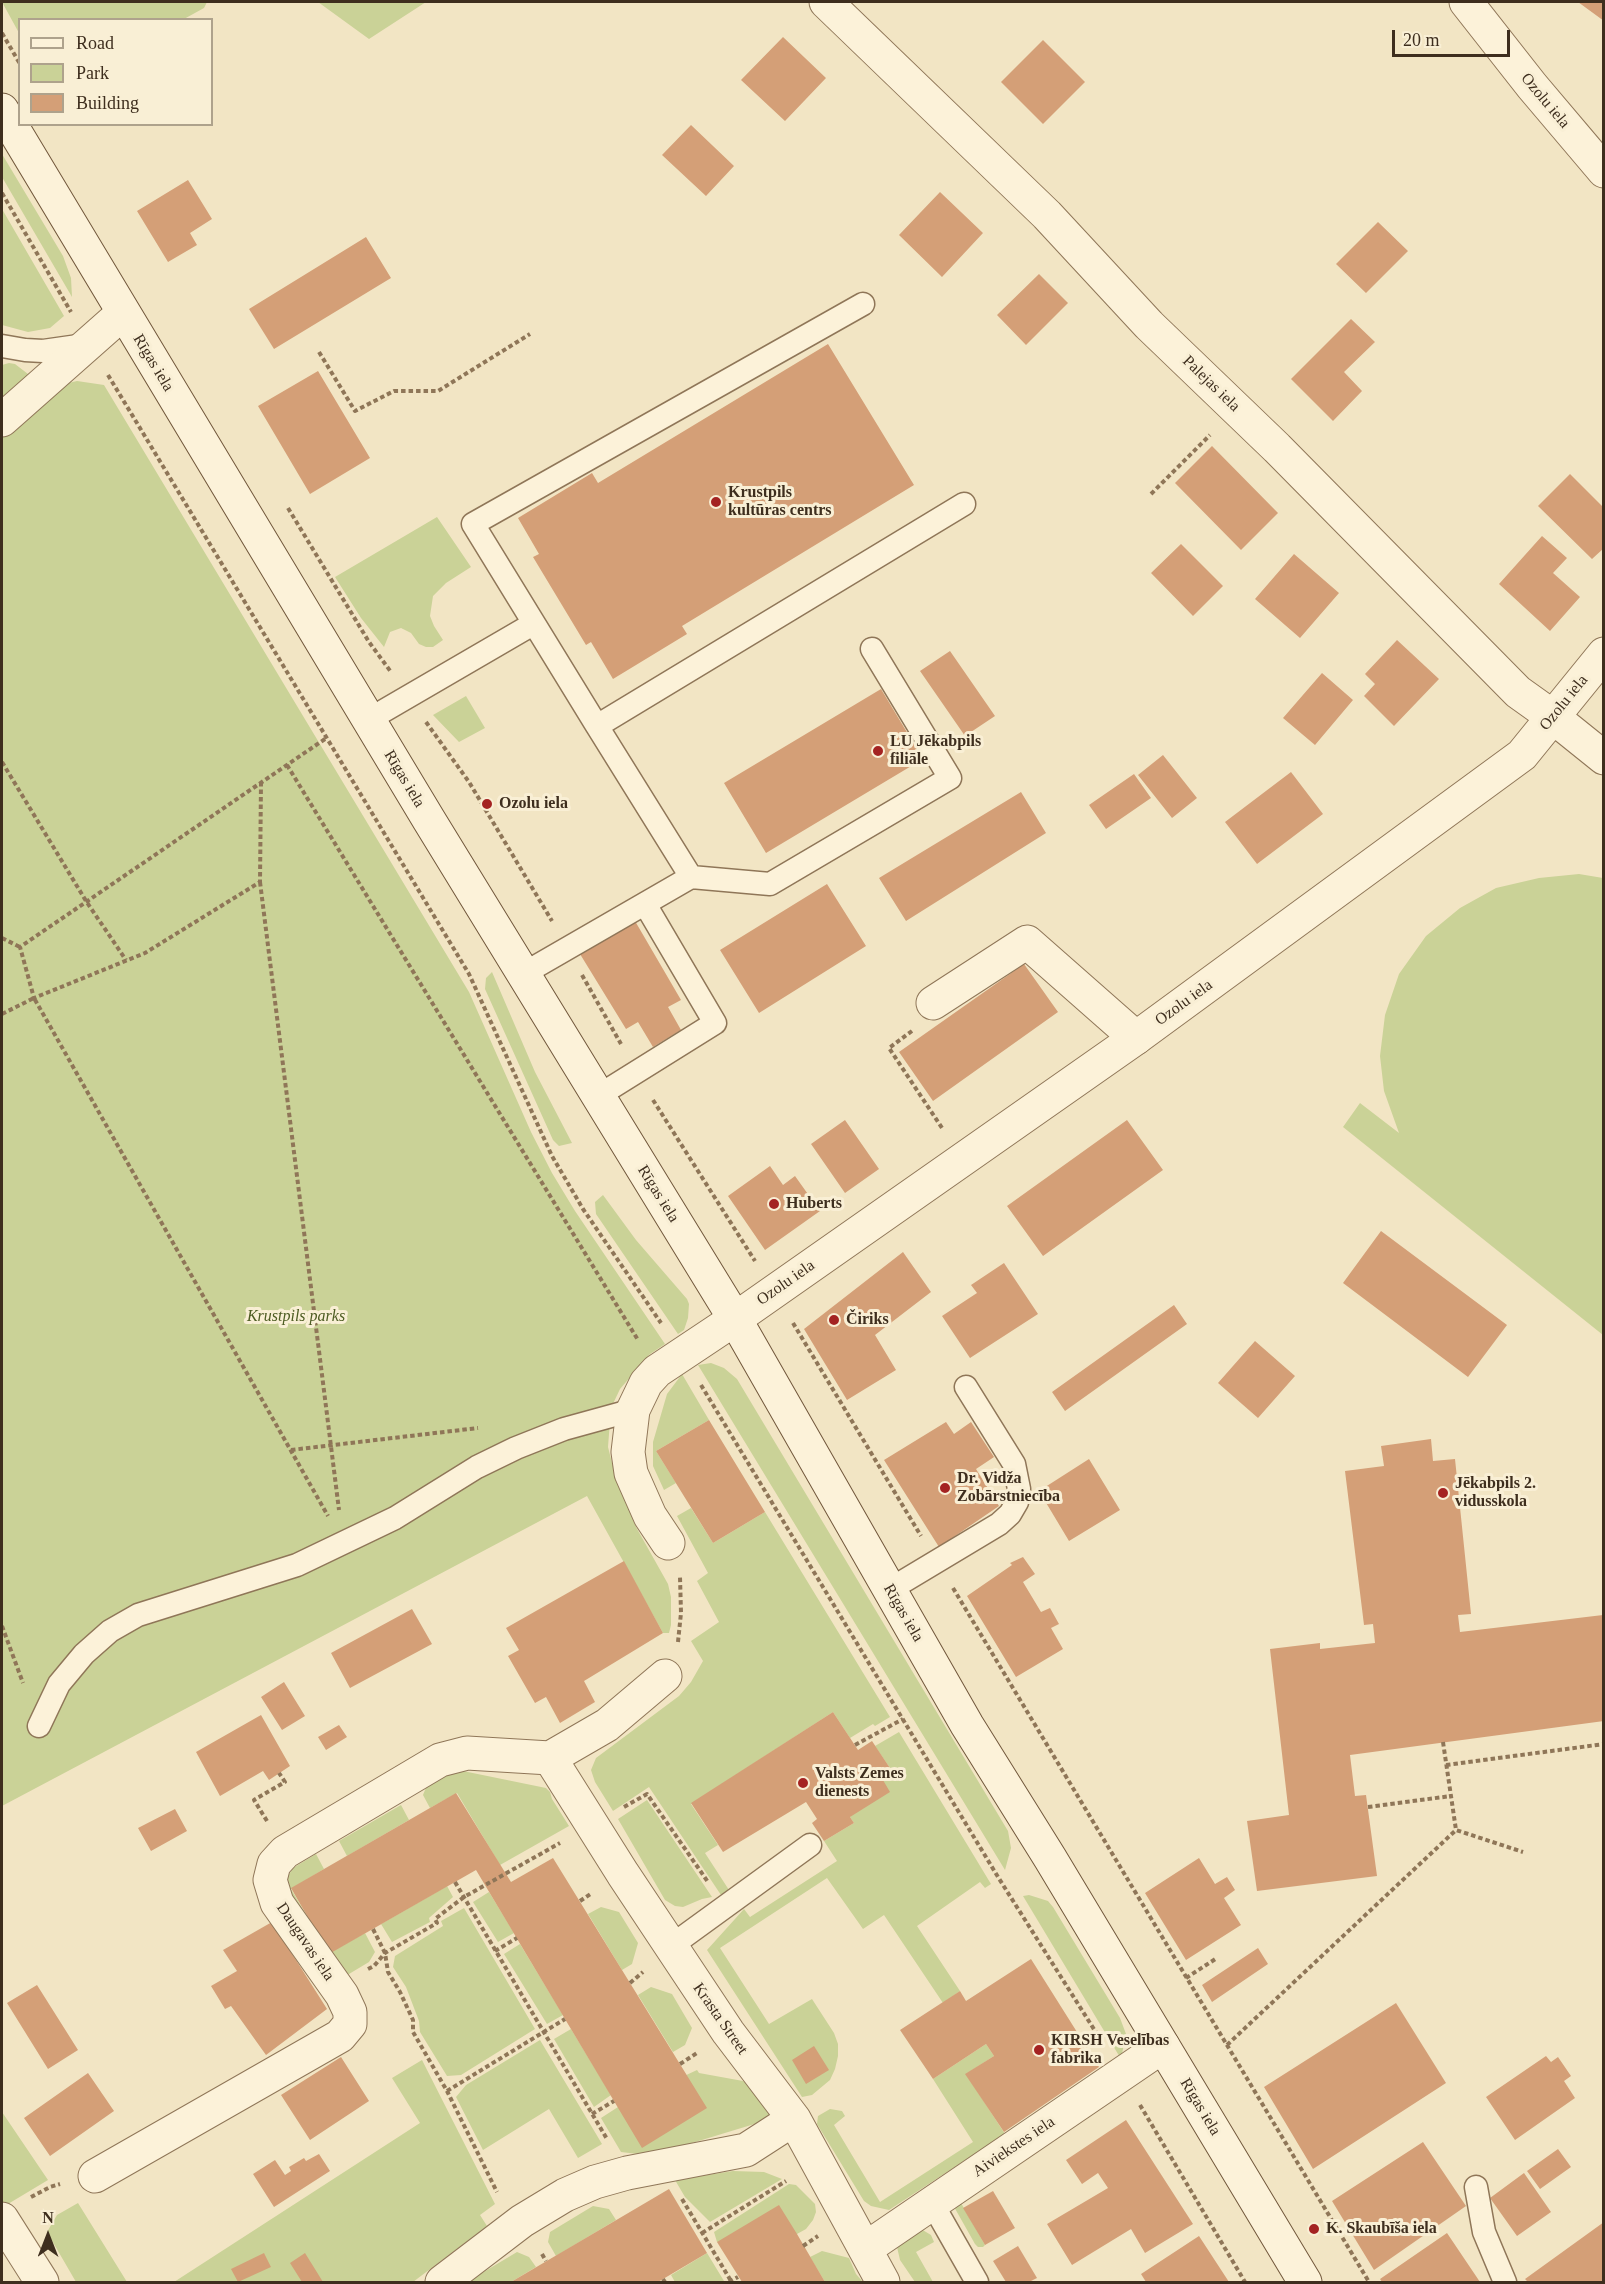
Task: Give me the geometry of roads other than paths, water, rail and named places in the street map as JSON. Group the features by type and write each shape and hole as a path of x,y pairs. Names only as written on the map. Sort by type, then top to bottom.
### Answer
{"street":[{"name":"Palejas iela","path":"826,2 1047,215 1149,325 1239,412 1518,693 1553,717 1604,758"},
{"name":"Ozolu iela","path":"1466,2 1532,86 1604,171"},
{"name":"Rīgas iela","path":"2,110 368,720 735,1319 967,1725 1305,2283"},
{"path":"2,420 123,313"},
{"name":"Ozolu iela","path":"735,1319 1136,1038 1522,755 1604,654"},
{"path":"933,1004 1027,942 1136,1038"},
{"path":"668,1544 650,1516 631,1473 628,1452 633,1410 646,1383 670,1363 735,1319"},
{"path":"550,1758 607,1725 665,1676"},
{"name":"Daugavas iela","path":"95,2176 340,2036 350,2024 350,2012 336,1988 277,1903 270,1880 274,1864 285,1852 440,1760 467,1753 550,1758"},
{"name":"Krasta Street","path":"550,1758 728,2032 794,2119 884,2283"},
{"name":"Aiviekstes iela","path":"865,2249 1163,2046"},
{"path":"442,2283 522,2221 565,2195 595,2182 746,2150 794,2119"},
{"path":"11,2211 42,2283"}],"lane":[{"path":"691,877 473,524 863,304"},
{"path":"2,346 43,351 89,344"},
{"path":"597,726 964,504"},
{"path":"368,720 533,624"},
{"path":"523,974 691,877 770,884 950,778 873,649"},
{"path":"598,1096 715,1023 645,904"},
{"path":"889,1590 999,1524 1010,1514 1017,1502 1018,1482 1014,1464 966,1387"},
{"path":"39,1726 59,1684 84,1654 110,1631 138,1615 297,1565 395,1518 477,1467 516,1448 564,1429 633,1410"},
{"path":"670,1946 810,1845"},
{"path":"1476,2187 1484,2232 1505,2283"},
{"path":"932,2203 977,2283"}],"place":[{"name":"Krustpils kultūras centrs","path":"716,502"},
{"name":"LU Jēkabpils filiāle","path":"878,751"},
{"name":"Ozolu iela","path":"487,804"},
{"name":"Huberts","path":"774,1204"},
{"name":"Čiriks","path":"834,1320"},
{"name":"Dr. Vidža Zobārstniecība","path":"945,1488"},
{"name":"Jēkabpils 2. vidusskola","path":"1443,1493"},
{"name":"Valsts Zemes dienests","path":"803,1783"},
{"name":"KIRSH Veselības fabrika","path":"1039,2050"},
{"name":"K. Skaubīša iela","path":"1314,2229"}],"park label":[{"name":"Krustpils parks","path":"296,1317"}]}
